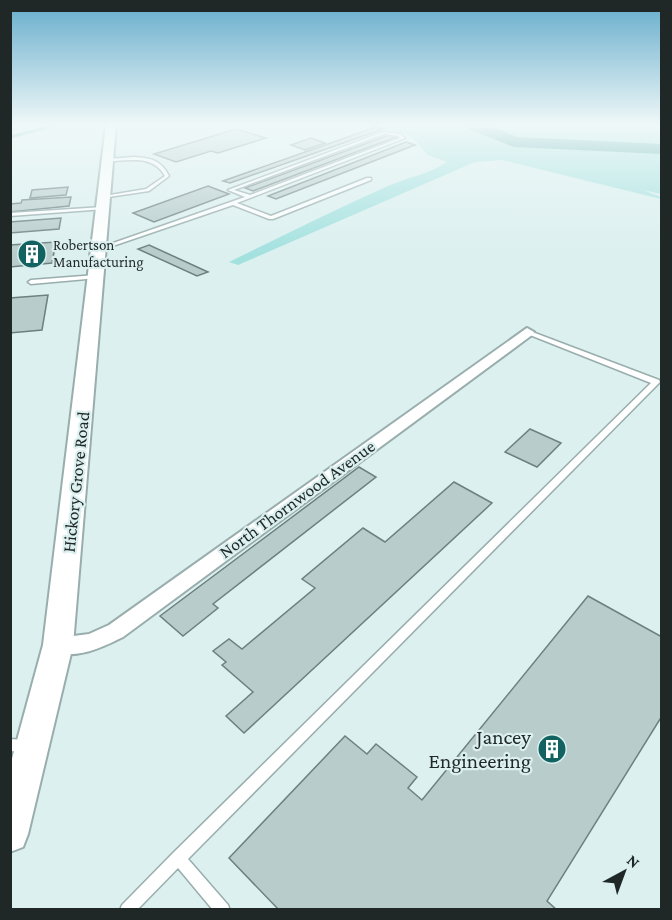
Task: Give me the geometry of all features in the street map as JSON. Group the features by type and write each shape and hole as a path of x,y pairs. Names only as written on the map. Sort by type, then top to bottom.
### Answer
{"main road":[{"name":"Hickory Grove Road","path":"10,834 21,746 58,645 107,168"}],"street":[{"name":"North Thornwood Avenue","path":"58,645 92,643 116,631 527,332"}],"lane":[{"path":"10,215 104,203 147,190 167,176 164,168"},
{"path":"250,197 230,190 290,168"},
{"path":"99,249 327,168"},
{"path":"233,203 271,218 369,179"},
{"path":"31,282 97,277"},
{"path":"127,909 656,382 527,332"},
{"path":"178,858 223,909"}],"shaded area":[{"path":"461,168 238,265 229,262 368,195 433,170"},
{"path":"534,168 661,168 661,194 643,190 661,199"}],"building":[{"path":"260,168 273,168 230,183 223,181"},
{"path":"300,168 314,168 253,191 245,188"},
{"path":"340,168 356,168 276,199 268,196"},
{"path":"208,186 229,194 154,222 133,213"},
{"path":"68,187 66,195 30,198 32,190"},
{"path":"71,197 69,206 10,212 10,204 21,203 22,200"},
{"path":"61,218 59,229 10,233 10,222"},
{"name":"Robertson Manufacturing","path":"56,242 52,263 10,267 10,245"},
{"path":"149,245 208,272 197,276 138,249"},
{"path":"48,295 42,330 10,333 10,298"},
{"path":"530,429 561,443 537,467 505,452"},
{"path":"359,467 376,477 213,604 218,608 183,636 160,616"},
{"path":"454,482 492,503 244,733 226,716 253,692 222,665 226,662 213,651 229,639 242,649 315,588 302,579 363,528 385,542"},
{"name":"Jancey Engineering","path":"588,596 662,637 662,716 547,901 557,910 279,910 229,858 345,736 367,754 376,744 417,777 408,788 422,800"}],"place":[{"name":"Robertson Manufacturing","path":"32,254"},
{"name":"Jancey Engineering","path":"552,749"}]}
